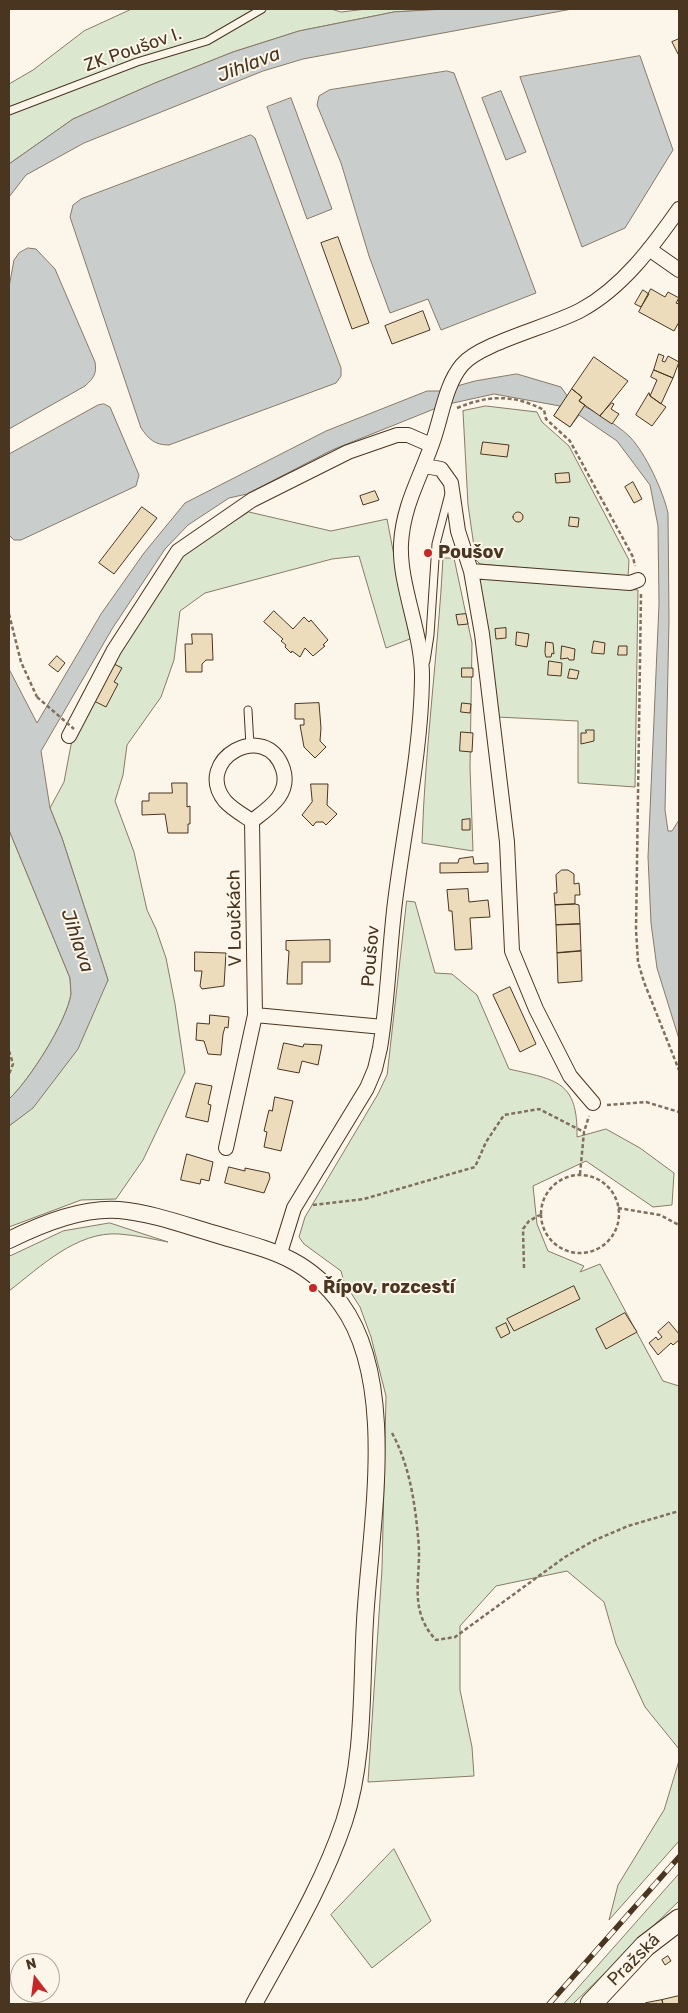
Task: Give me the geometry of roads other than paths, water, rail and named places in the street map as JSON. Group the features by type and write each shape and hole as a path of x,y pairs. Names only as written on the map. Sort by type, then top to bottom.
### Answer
{"main road":[{"name":"Pražská","path":"591,2004 645,1946 679,1920"}],"street":[{"name":"Poušov","path":"280,1253 294,1208 367,1088 375,1069 383,1027 395,903 413,785 422,678 418,637 407,590 401,547 404,516 411,491 425,466 446,411 455,375 466,360 480,351 582,310 625,276 679,210"},
{"path":"649,248 679,270"},
{"path":"72,732 114,650 178,551 252,500 348,452 397,435 408,435 432,445"},
{"path":"425,466 442,469 451,484 458,531 471,571 482,634 507,842 512,951 536,1009 570,1076 593,1103"},
{"path":"471,571 630,582 638,580"},
{"path":"250,746 265,749 278,759 284,773 283,789 275,803 252,821 224,801 217,778 218,769 227,755 234,750 250,746"},
{"name":"V Loučkách","path":"226,1148 254,1015 252,821"},
{"path":"254,1015 383,1027"},
{"path":"9,1240 50,1222 84,1213 116,1210 162,1218 280,1253 306,1268 326,1286 342,1305 358,1332 367,1362 373,1402 377,1480 366,1605 357,1763 344,1820 322,1880 254,2004"}],"lane":[{"name":"ZK Poušov I.","path":"9,111 137,62 206,40 262,9"},
{"path":"422,678 430,635 436,544 451,484"},
{"path":"248,710 250,746"}],"water":[{"name":"Jihlava","path":"446,9 572,9 303,59 263,71 84,143 26,175 9,197 9,164 73,119 155,83 233,52 299,31 394,12"},
{"path":"640,56 673,150 625,228 582,247 520,77"},
{"path":"447,71 454,73 536,293 441,330 428,299 390,313 369,256 341,163 317,105 319,96 329,90"},
{"path":"501,91 526,152 506,160 482,98"},
{"path":"291,98 332,209 307,219 267,107"},
{"path":"251,135 255,138 341,368 341,376 336,383 169,445 159,444 149,438 141,428 70,217 73,205 81,199"},
{"path":"28,248 36,249 55,269 95,362 96,369 93,378 85,386 9,429 9,287 14,260 19,253"},
{"name":"Jihlava","path":"517,374 561,387 568,397 624,431 636,444 653,473 668,513 669,620 665,810 668,831 672,831 679,820 679,1039 657,968 651,923 648,857 659,604 658,526 650,485 617,441 579,415 570,427 554,416 560,406 494,394 444,405 332,450 247,494 229,498 188,525 165,549 112,629 41,751 50,808 62,838 108,980 78,1049 33,1108 9,1126 9,1099 27,1079 46,1050 68,1006 71,994 70,978 9,830 9,669 37,723 101,614 144,553 185,503 326,431 427,391 439,391 475,381"},
{"path":"104,404 110,407 139,475 136,486 21,540 14,540 9,535 9,454 98,405"}],"railway":[{"path":"549,2004 679,1857"}],"place":[{"name":"Poušov","path":"428,553"},
{"name":"Řípov, rozcestí","path":"313,1288"}]}
